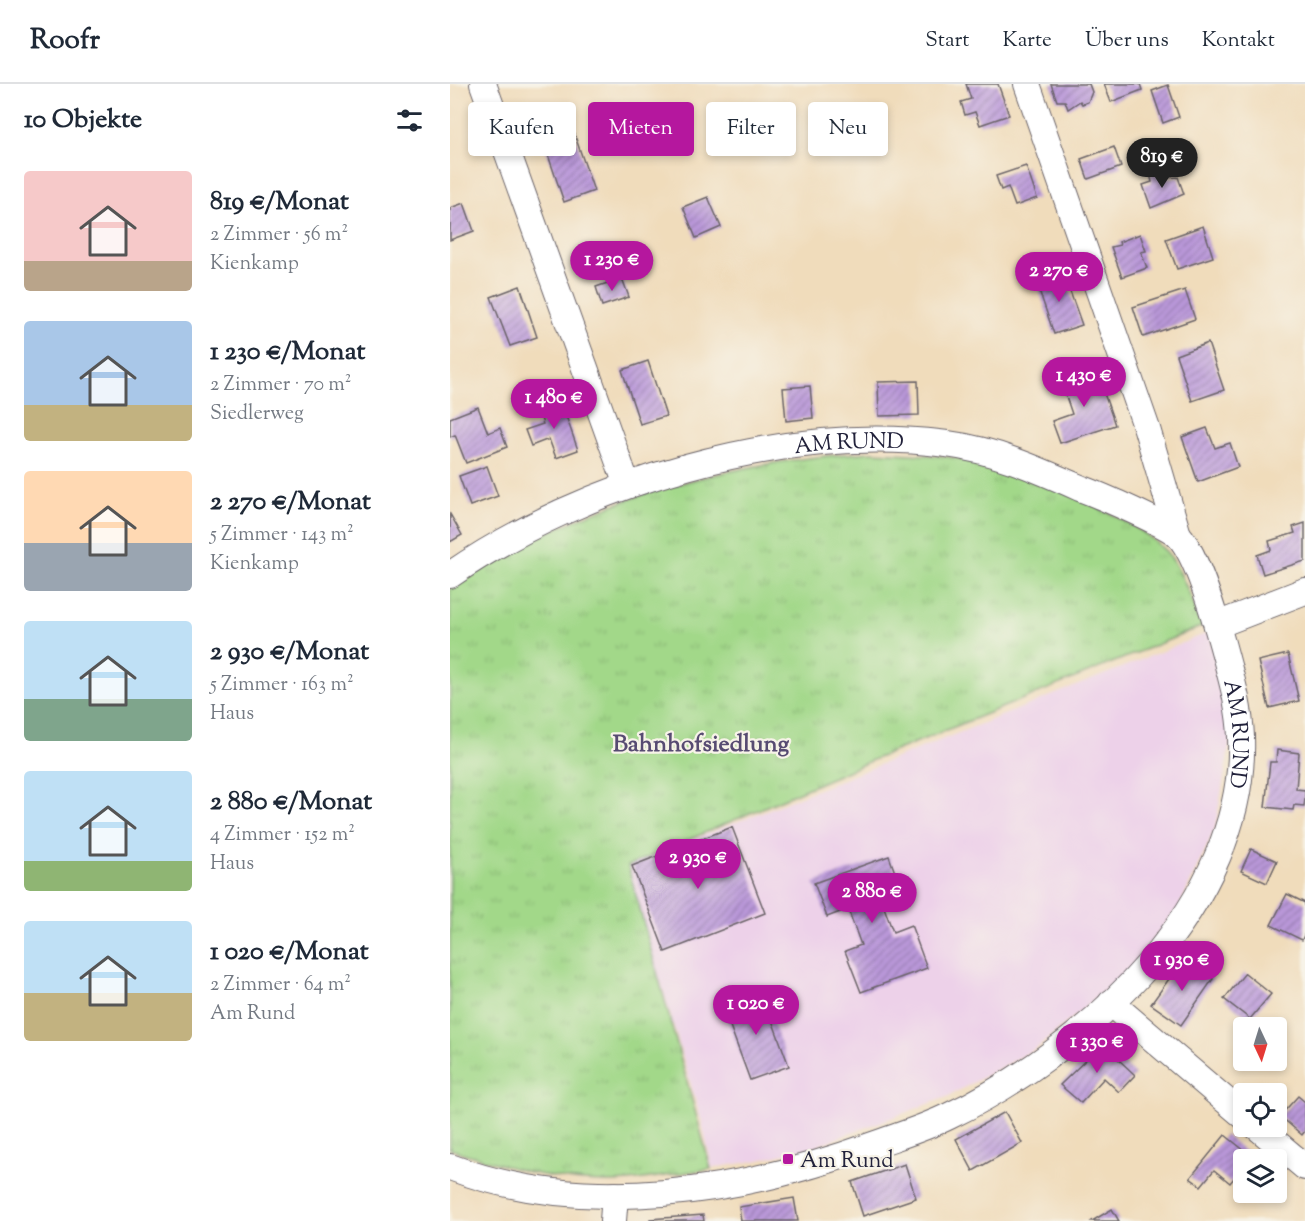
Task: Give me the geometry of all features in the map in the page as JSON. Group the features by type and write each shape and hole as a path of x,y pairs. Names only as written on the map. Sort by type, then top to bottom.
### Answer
{"street":[{"path":"483,84 627,485"},
{"path":"1027,84 1147,429 1178,534"},
{"name":"AM RUND","path":"450,575 518,535 580,504 627,485 715,459 831,442 891,440 948,444 1003,456 1033,467 1178,534 1193,561 1217,625 1236,694 1241,738 1239,781 1228,830 1209,878 1183,920 1149,965 1111,1004 1054,1050 1012,1079 950,1116 895,1138 790,1172 717,1186 615,1195 535,1191 479,1178 450,1167"},
{"path":"1217,625 1305,591"},
{"path":"1111,1004 1233,1107"},
{"path":"1269,1137 1305,1167"},
{"path":"612,1221 615,1195"}],"shaded area":[{"path":"1210,632 1231,737 1215,829 1179,907 1126,973 1037,1048 947,1097 811,1148 712,1168 702,1123 627,866"}],"green space":[{"path":"872,452 972,461 1049,486 1109,513 1157,543 1172,559 1203,626 875,759 628,866 711,1169 629,1181 584,1181 515,1169 450,1149 450,589 517,548 559,527 645,494 734,470 825,456"}],"building":[{"path":"966,84 998,84 1009,115 980,125 975,112 965,115 961,102 971,99"},
{"path":"1051,84 1089,84 1092,92 1088,102 1082,104 1080,101 1068,109 1065,101 1057,101"},
{"path":"1104,84 1140,84 1142,90 1111,102"},
{"path":"1168,85 1179,117 1163,123 1152,91"},
{"path":"576,139 594,191 564,202 548,156 576,156"},
{"path":"1114,147 1121,167 1088,179 1081,159"},
{"path":"1026,166 1037,198 1015,206 1008,187 1001,190 996,176"},
{"path":"1162,170 1164,178 1178,177 1184,194 1151,208 1143,185 1152,182 1150,174"},
{"path":"708,197 721,227 696,238 683,207"},
{"path":"464,203 474,231 450,240 450,208"},
{"path":"1203,226 1213,257 1177,269 1166,239"},
{"path":"1140,234 1146,251 1141,252 1147,268 1122,277 1111,247 1120,245 1119,242"},
{"path":"1063,272 1082,325 1054,334 1036,281"},
{"path":"622,278 629,297 602,306 596,287"},
{"path":"520,286 537,337 510,346 491,297"},
{"path":"1185,290 1195,319 1143,337 1133,307"},
{"path":"1208,343 1224,390 1192,401 1176,355"},
{"path":"648,361 666,416 640,424 622,370"},
{"path":"1096,370 1115,425 1060,443 1052,421 1072,414 1061,382"},
{"path":"918,381 919,415 879,416 878,382"},
{"path":"810,386 813,418 786,421 783,388"},
{"path":"560,399 578,450 556,458 549,439 531,446 525,430 543,424 537,407"},
{"path":"478,407 488,433 500,428 507,447 466,463 455,435 450,437 450,418"},
{"path":"1207,428 1215,448 1230,443 1238,467 1198,482 1182,437"},
{"path":"487,466 498,496 470,506 459,476"},
{"path":"450,514 462,535 450,542"},
{"path":"1305,523 1305,561 1263,574 1257,555 1271,550 1269,541 1295,533 1293,527"},
{"path":"1288,654 1299,701 1269,708 1258,661"},
{"path":"1277,750 1299,753 1296,789 1305,790 1304,806 1294,805 1293,810 1265,807 1270,762 1276,762"},
{"path":"732,827 765,913 665,952 632,866"},
{"path":"1251,849 1277,861 1267,883 1241,871"},
{"path":"889,856 901,889 880,896 893,932 911,925 927,968 861,992 845,951 861,945 848,909 827,917 814,883"},
{"path":"1287,894 1305,903 1305,933 1302,940 1271,925"},
{"path":"1184,958 1213,979 1181,1025 1151,1004"},
{"path":"1245,973 1271,994 1252,1017 1247,1017 1224,999"},
{"path":"762,993 789,1066 750,1080 723,1007"},
{"path":"1102,1044 1135,1075 1119,1092 1104,1078 1081,1103 1060,1085"},
{"path":"1298,1096 1305,1102 1305,1131 1302,1135 1287,1122 1287,1108"},
{"path":"1005,1112 1022,1143 973,1171 956,1139"},
{"path":"1225,1135 1242,1149 1233,1149 1233,1179 1230,1183 1214,1170 1201,1186 1190,1178"},
{"path":"905,1164 916,1198 863,1216 852,1182"},
{"path":"794,1198 798,1221 741,1221 739,1207"},
{"path":"1112,1209 1119,1221 1092,1221"},
{"path":"703,1215 704,1221 650,1221 650,1219"}],"place":[{"name":"Am Rund","path":"788,1159"}],"district":[{"name":"Bahnhofsiedlung","path":"701,743"}]}
